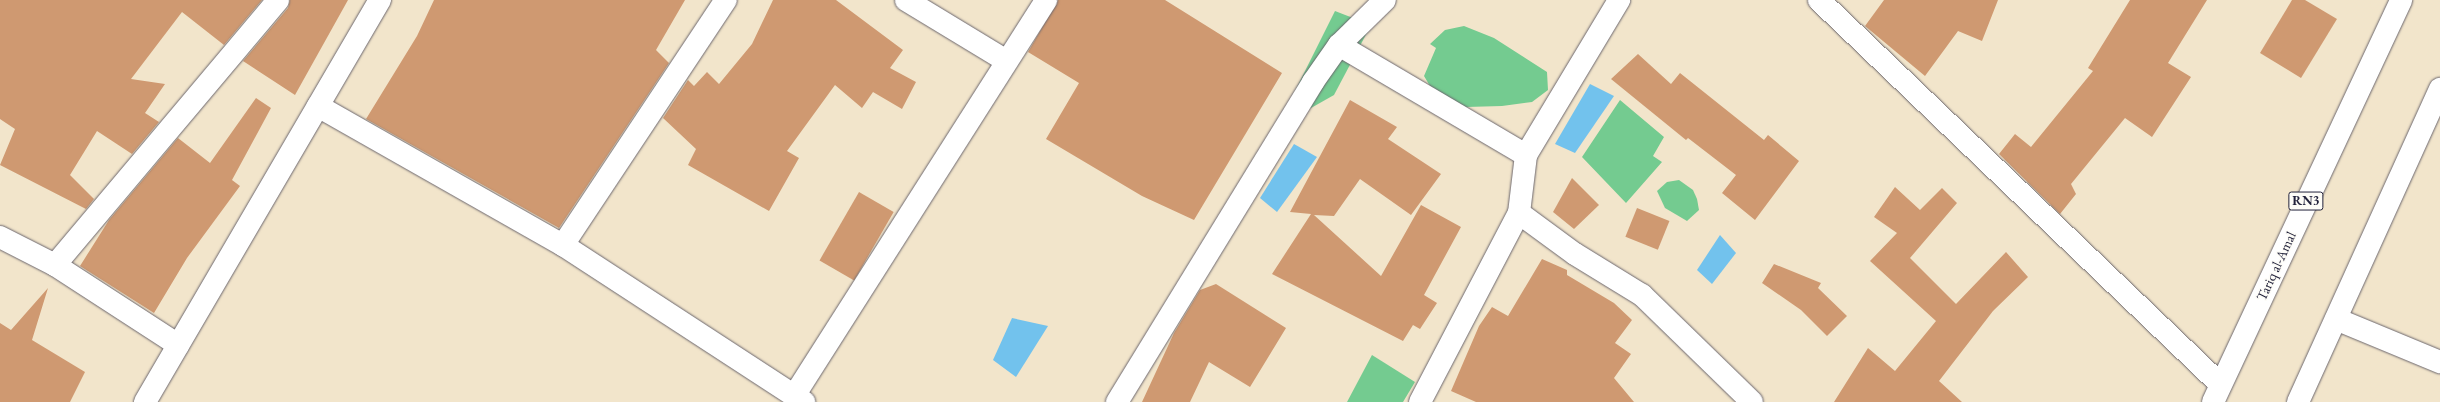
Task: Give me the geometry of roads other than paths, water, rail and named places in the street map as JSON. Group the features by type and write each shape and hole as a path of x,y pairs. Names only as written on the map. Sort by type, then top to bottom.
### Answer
{"main road":[{"path":"55,265 278,0"},
{"path":"564,245 726,0"},
{"path":"906,0 1005,60"},
{"path":"318,106 564,245 799,399 1005,60 1046,0"},
{"path":"1116,402 1339,45 1385,0"},
{"path":"1420,402 1519,213 1526,155 1619,0"},
{"path":"1819,0 2216,393"},
{"name":"Tariq al-Amal","path":"2216,393 2401,0"},
{"path":"145,402 318,106 375,2"},
{"path":"1339,45 1526,155"},
{"path":"2298,402 2440,89"},
{"path":"1519,213 1575,254 1642,295 1752,402"},
{"path":"0,237 55,265 178,345"},
{"path":"2336,319 2440,362"}],"water":[{"path":"1590,84 1614,96 1575,153 1555,144"},
{"path":"1294,144 1317,157 1277,212 1260,198"},
{"path":"1720,235 1736,253 1712,284 1697,270"},
{"path":"1012,318 1048,326 1016,377 993,360"}]}
